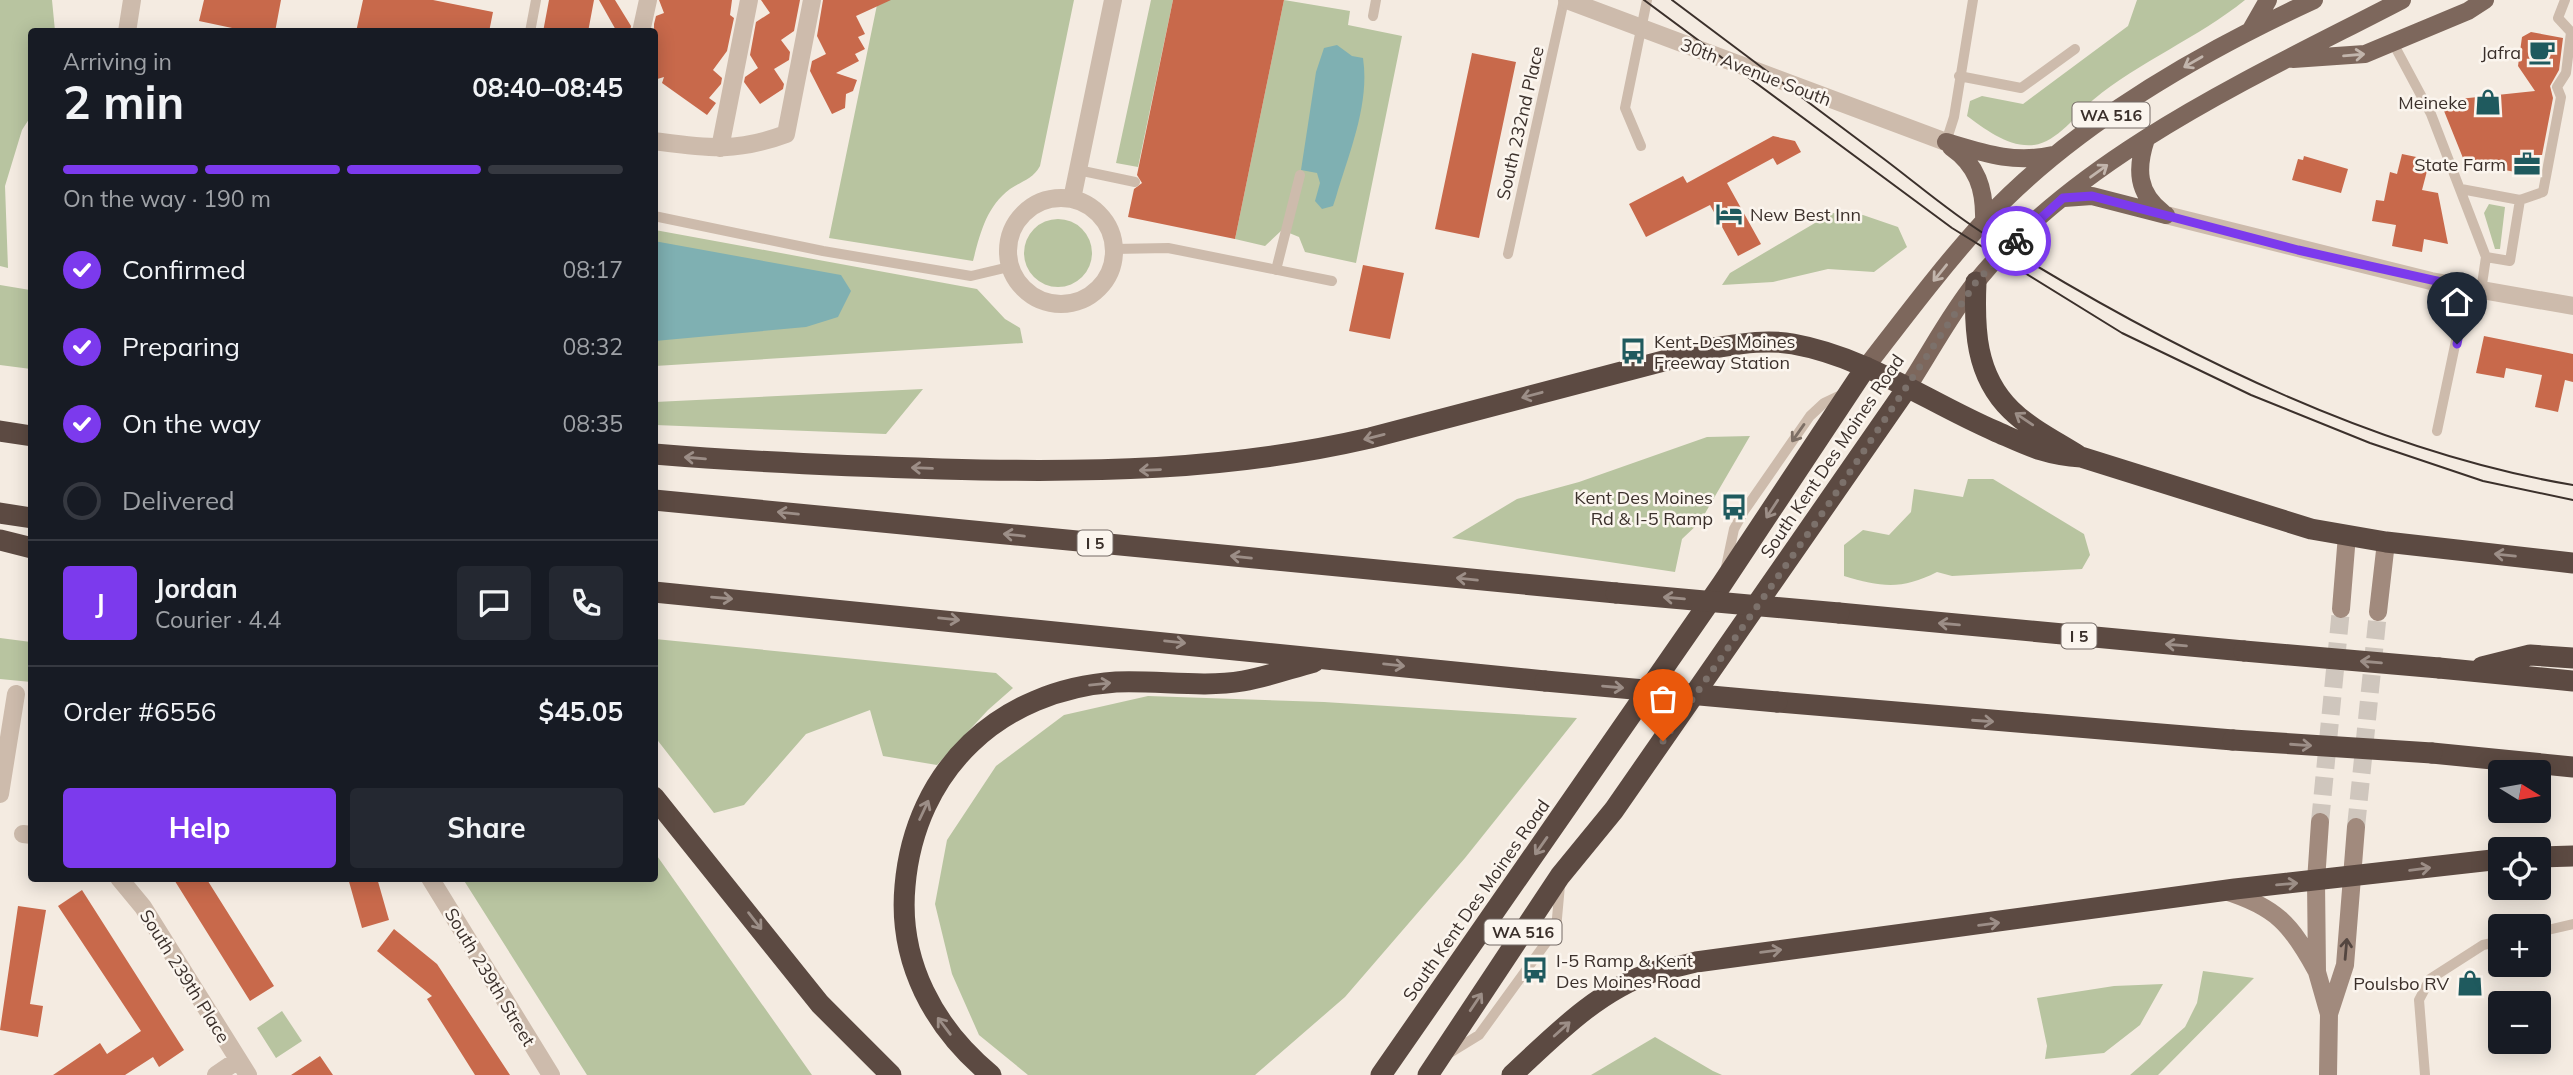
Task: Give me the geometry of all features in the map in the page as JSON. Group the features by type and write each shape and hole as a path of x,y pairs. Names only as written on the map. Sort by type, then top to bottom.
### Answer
{"highway":[{"path":"1976,282 1974,330 1982,365 1997,393 2011,411 2081,457"},
{"path":"658,454 775,464 1008,471 1152,470 1315,451 1636,367 1738,344 1791,344 1844,356 2050,456 2081,457 2311,529 2386,542 2573,563"},
{"name":"South Kent Des Moines Road","path":"1381,1075 1722,584 1866,367"},
{"name":"South Kent Des Moines Road","path":"1433,1067 1560,876 1614,810 1907,388"},
{"path":"0,431 28,435"},
{"name":"I 5","path":"658,500 1616,593 2573,681"},
{"path":"0,513 28,517"},
{"path":"0,540 28,547"},
{"path":"658,592 1545,681 2233,740 2432,753 2573,767"},
{"path":"2465,671 2530,656 2573,658"},
{"path":"991,1075 968,1056 940,1023 924,994 905,930 906,869 914,835 925,806 943,775 968,745 995,723 1022,706 1050,694 1083,686 1118,682 1242,682 1326,658"},
{"path":"658,802 820,1004 891,1075"},
{"path":"2551,857 2573,856"},
{"path":"1512,1075 1569,1023 1608,995 1652,973 1696,962 2225,891 2488,861"}],"main road":[{"path":"2252,29 2268,0"},
{"name":"South Kent Des Moines Road","path":"1866,367 1984,221 2060,153 2156,83 2252,29 2314,0"},
{"name":"South Kent Des Moines Road","path":"1907,388 1976,282 2063,198 2146,139 2231,87 2402,0"},
{"path":"2286,60 2365,54 2468,11 2485,0"},
{"path":"2146,139 2139,165 2142,187 2152,205 2166,215"},
{"path":"1946,142 2019,160 2060,153"},
{"path":"1946,142 1968,159 1981,183 1985,199 1984,221"},
{"path":"2063,198 2092,196 2166,215"},
{"path":"2341,609 2347,535"},
{"path":"2378,612 2386,542"},
{"path":"2317,972 2316,881 2320,822"},
{"path":"2329,1014 2345,965 2356,827"},
{"path":"2225,891 2267,907 2291,929 2317,972 2329,1014 2328,1075"}],"street":[{"path":"128,28 132,0"},
{"path":"642,28 648,0"},
{"path":"720,148 749,0"},
{"path":"658,141 720,148 753,146 786,134 812,0"},
{"path":"1072,199 1113,0"},
{"name":"30th Avenue South","path":"1565,0 1946,142"},
{"path":"1072,199 1095,209 1107,223 1114,249 1108,277 1097,291 1081,301 1063,305 1045,303 1028,295 1009,267 1007,250 1017,219 1030,207 1045,200 1072,199"},
{"path":"2166,215 2298,250 2474,290 2573,306"},
{"path":"0,794 16,694"},
{"name":"South 239th Place","path":"122,882 143,907 243,1068"},
{"name":"South 239th Street","path":"432,882 551,1075"},
{"path":"216,1075 243,1068"}],"lane":[{"path":"531,28 536,0"},
{"path":"1373,16 1376,0"},
{"name":"South 232nd Place","path":"1508,254 1565,0"},
{"path":"1641,146 1625,108 1647,0"},
{"path":"1946,142 1954,117 1973,0"},
{"path":"2461,189 2520,200 2543,192 2561,97 2557,87 2566,73 2571,33 2558,18 2565,0"},
{"path":"2393,43 2431,114 2486,257 2457,344 2437,431"},
{"path":"1959,76 2021,88 2075,49"},
{"path":"1078,170 1135,182"},
{"path":"1276,270 1300,175"},
{"path":"2486,257 2510,261 2520,200"},
{"path":"658,217 823,251 971,276 1009,267"},
{"path":"1114,249 1168,248 1332,281"},
{"path":"2551,929 2573,924"},
{"path":"2425,1075 2419,1000 2430,979 2488,944"}],"green space":[{"path":"0,0 52,0 55,28 28,28 28,121 22,130 5,186 8,268 0,266"},
{"path":"878,0 1074,0 1040,166 1031,177 1010,189 995,204 985,222 973,261 829,238"},
{"path":"1151,0 1173,0 1138,167 1116,163"},
{"path":"1284,0 1350,11 1348,25 1402,36 1356,263 1305,252 1299,237 1282,230 1265,246 1235,239"},
{"path":"2137,0 2245,0 2111,86 2059,133 2042,143 2025,145 2007,141 1967,116 1970,101 1982,96 2023,104 2128,26"},
{"path":"2489,204 2505,207 2500,249 2495,249 2484,213"},
{"path":"1832,213 1863,215 1898,227 1907,247 1874,272 1828,269 1773,282 1722,285 1730,273"},
{"path":"1051,219 1065,219 1077,224 1087,234 1092,253 1087,272 1077,282 1065,287 1051,287 1039,282 1029,272 1024,260 1024,246 1029,234 1039,224"},
{"path":"658,231 977,289 1005,319 1020,328 1023,343 658,366"},
{"path":"0,285 28,290 28,369 0,365"},
{"path":"923,389 886,434 658,425 658,402"},
{"path":"1750,436 1700,522 1682,539 1675,572 1452,538 1517,499 1579,482 1707,437"},
{"path":"1968,479 1993,479 2084,534 2090,555 2082,569 1952,576 1937,572 1913,582 1891,585 1869,583 1844,576 1844,545 1863,530 1889,535 1911,512 1914,489 1963,497"},
{"path":"0,638 28,642 28,682 0,679"},
{"path":"658,639 996,673 1013,688 988,710 937,765 883,756 870,710 806,734 744,805 714,813 658,741"},
{"path":"1148,696 1324,702 1577,718 1465,858 1345,997 1255,1075 1028,1075 979,1035 952,974 935,904 947,840 996,766 1064,715"},
{"path":"658,857 812,1075 587,1075 465,882 658,882"},
{"path":"2203,971 2254,978 2158,1075 2130,1075 2185,1027 2197,1003"},
{"path":"2163,984 2140,1025 2104,1053 2045,1059 2047,1046 2037,998 2114,986"},
{"path":"282,1011 302,1041 276,1058 257,1028"},
{"path":"1655,1037 1713,1071 1722,1075 1591,1075"}],"water":[{"path":"1337,45 1352,56 1363,58 1364,93 1357,128 1333,206 1322,209 1315,201 1320,183 1317,173 1301,170 1316,72 1324,48"},
{"path":"658,242 841,275 851,291 838,317 806,327 658,341"}],"building":[{"path":"204,0 281,0 276,28 232,28 199,21"},
{"path":"363,0 433,0 493,12 490,28 357,28"},
{"path":"549,0 594,0 589,28 544,28"},
{"path":"599,0 615,0 631,26 615,28"},
{"path":"659,0 732,0 730,15 734,18 727,51 713,70 722,78 721,84 709,98 716,103 707,115 662,83 664,77 658,79 658,28 654,28 654,24 656,16 664,13"},
{"path":"761,0 800,0 794,31 781,40 790,52 789,60 774,69 784,84 783,89 760,104 744,82 745,77 758,68 750,55 756,22 770,13"},
{"path":"823,0 891,0 856,16 865,34 858,37 865,49 855,54 859,61 836,73 857,80 853,91 846,94 845,108 832,114 810,71 812,61 826,54 817,36"},
{"path":"1173,0 1284,0 1235,239 1128,217 1134,189 1142,183 1137,175"},
{"path":"2531,32 2563,38 2559,70 2550,86 2553,98 2538,176 2465,163 2440,101 2535,91 2518,66 2522,37"},
{"path":"1472,53 1516,62 1479,238 1435,229"},
{"name":"New Best Inn","path":"1773,136 1795,141 1801,152 1777,165 1773,158 1727,183 1761,244 1738,256 1710,205 1646,237 1629,204 1683,176 1687,183"},
{"path":"2402,154 2421,158 2419,169 2427,171 2422,190 2438,193 2448,244 2424,239 2422,252 2392,246 2396,225 2372,221 2376,200 2384,201 2390,172 2397,174"},
{"path":"2304,156 2348,169 2341,193 2292,180 2298,159 2303,160"},
{"path":"1363,265 1404,273 1390,339 1349,331"},
{"path":"2484,336 2573,354 2573,382 2565,380 2558,412 2535,407 2542,375 2506,368 2504,378 2476,373"},
{"path":"176,882 209,882 274,986 250,1001"},
{"path":"349,882 378,882 389,920 362,928"},
{"path":"82,890 184,1050 159,1067 153,1057 125,1075 53,1075 100,1043 107,1054 141,1031 58,906"},
{"path":"18,906 46,910 30,1004 43,1006 38,1037 0,1030"},
{"path":"394,929 437,964 510,1075 475,1075 427,999 432,996 377,951"},
{"path":"320,1056 333,1075 291,1075"}],"tunnel":[{"path":"2320,822 2341,609"},
{"path":"2356,827 2378,612"}],"tram line":[{"path":"1644,0 1952,228 2122,333 2251,395 2370,443 2483,481 2573,500"},
{"path":"1672,0 1972,226 2123,315 2195,353 2344,420 2420,447 2497,469 2573,485"}],"way so far":[{"path":"1663,741 1826,508 1976,282 2016,241"}],"place":[{"name":"Jafra","path":"2542,52"},
{"name":"Meineke","path":"2488,102"},
{"name":"State Farm","path":"2527,164"},
{"name":"New Best Inn","path":"1729,214"},
{"name":"Kent-Des Moines Freeway Station","path":"1633,351"},
{"name":"Kent Des Moines Rd & I-5 Ramp","path":"1734,507"},
{"name":"I-5 Ramp & Kent Des Moines Road","path":"1535,970"},
{"name":"Poulsbo RV","path":"2470,983"}],"route":[{"path":"2016,241 2063,198 2092,196 2298,250 2468,288 2457,344"}]}
